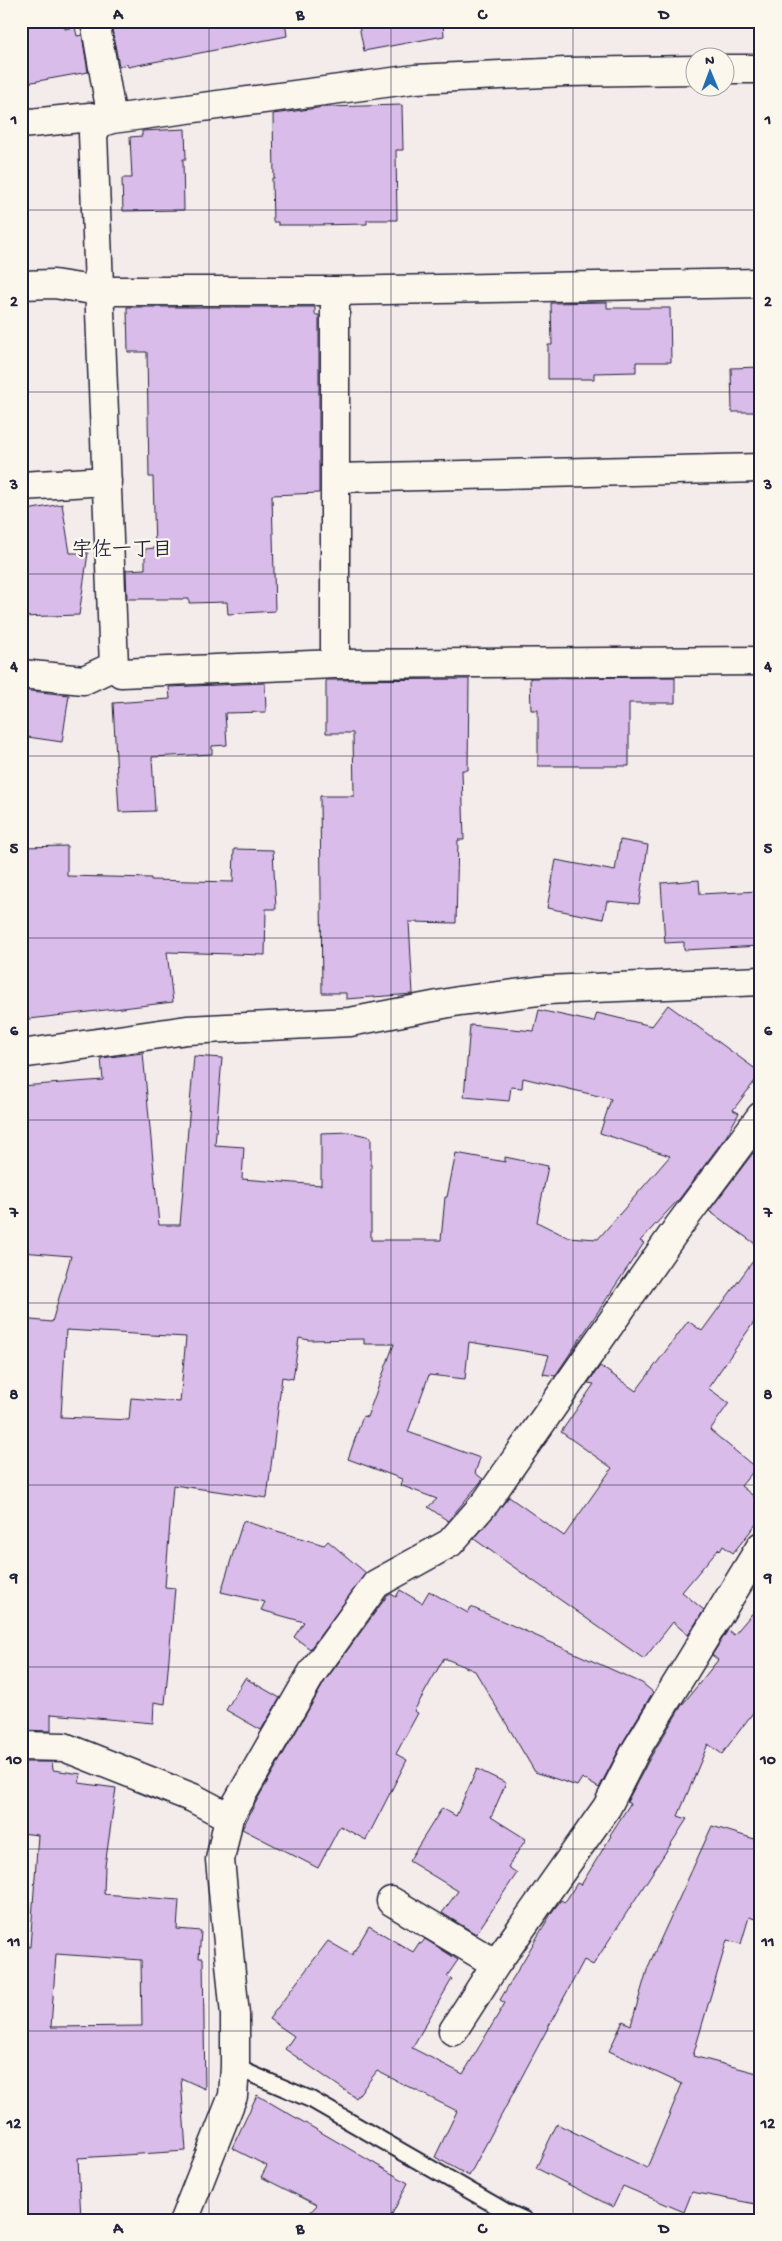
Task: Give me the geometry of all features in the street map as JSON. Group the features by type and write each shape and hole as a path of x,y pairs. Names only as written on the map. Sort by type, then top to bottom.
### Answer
{"street":[{"path":"95,21 106,121"},
{"path":"734,69 761,68"},
{"path":"21,124 90,117 106,121 415,79 566,72 684,70"},
{"path":"106,121 93,134 114,666 121,673 335,664 761,661"},
{"path":"21,285 54,284 99,291 335,290 761,283"},
{"path":"335,290 335,664"},
{"path":"336,478 761,468"},
{"path":"21,486 107,481"},
{"path":"21,674 84,680 114,666"},
{"path":"21,1054 187,1030 350,1022 459,1001 546,990 761,982"},
{"path":"184,2220 233,2096 235,2015 220,1860 229,1817 312,1673 376,1584 450,1543 486,1502 678,1227 761,1116"},
{"path":"453,2031 496,1964 607,1807 636,1750 761,1546"},
{"path":"21,1746 64,1747 193,1798 229,1817"},
{"path":"391,1901 496,1964"}],"lane":[{"path":"235,2067 312,2100 505,2211 525,2220"}],"building":[{"path":"21,21 63,21 65,29 75,27 77,36 82,35 88,72 21,84"},
{"path":"151,21 285,21 287,36 128,67 127,64 119,66 112,29"},
{"path":"358,21 443,21 444,36 364,51"},
{"path":"402,105 403,150 396,150 397,220 367,220 367,224 314,225 278,225 278,222 273,222 273,114 325,107"},
{"path":"185,129 186,159 183,159 184,210 123,211 122,178 132,178 130,137 142,136 142,131"},
{"path":"607,302 607,308 670,308 671,362 636,362 636,372 594,373 594,379 548,379 548,345 552,345 551,303"},
{"path":"127,307 315,307 315,315 319,315 319,493 272,495 275,611 228,614 227,602 189,603 189,599 127,599 126,570 145,569 145,549 155,548 153,477 149,477 147,352 128,352"},
{"path":"761,367 761,412 732,412 731,368"},
{"path":"62,504 70,553 88,553 79,615 21,617 21,511"},
{"path":"675,677 675,703 629,703 629,766 538,766 538,710 531,710 530,678"},
{"path":"469,679 468,770 462,770 464,840 458,840 456,923 409,922 413,994 346,999 346,993 322,993 320,796 354,796 353,733 326,733 326,680"},
{"path":"265,683 266,712 225,713 227,745 212,746 212,754 152,757 155,811 119,812 113,703 170,699 169,687"},
{"path":"21,690 69,695 62,742 21,736"},
{"path":"620,840 648,845 639,904 607,901 603,919 547,908 556,860 615,871"},
{"path":"67,846 67,876 233,882 234,849 273,850 276,909 266,909 265,955 167,952 173,1002 21,1020 21,847"},
{"path":"699,880 700,894 761,891 761,946 684,950 684,942 665,943 661,883"},
{"path":"668,1005 761,1073 733,1110 739,1113 727,1135 680,1198 640,1241 644,1243 555,1376 543,1374 549,1355 469,1342 465,1379 429,1375 408,1432 480,1458 475,1473 483,1479 448,1521 428,1507 437,1499 400,1485 402,1479 348,1459 363,1416 367,1417 394,1344 364,1344 364,1339 309,1340 299,1338 293,1379 282,1377 267,1498 173,1485 165,1587 175,1588 165,1704 154,1702 153,1723 51,1714 51,1731 21,1730 21,1319 52,1322 71,1256 21,1252 21,1207 28,1207 21,1086 103,1080 101,1058 143,1053 159,1225 180,1225 194,1056 222,1058 215,1145 244,1147 242,1179 321,1185 321,1133 349,1132 371,1137 371,1240 441,1240 445,1197 447,1197 456,1153 505,1162 505,1157 548,1166 537,1222 567,1237 598,1239 670,1156 600,1133 611,1099 523,1078 522,1088 511,1087 509,1101 464,1097 470,1025 534,1031 539,1010 594,1022 597,1013 652,1026","holes":["66,1330 186,1337 180,1402 131,1398 129,1420 61,1417"]},
{"path":"753,1153 761,1159 761,1248 709,1211"},
{"path":"761,1250 761,1312 708,1388 729,1403 710,1430 756,1468 741,1486 761,1502 761,1518 733,1553 723,1546 720,1551 718,1549 682,1592 704,1610 688,1635 673,1622 644,1659 474,1539 509,1497 564,1536 612,1468 561,1432 594,1384 588,1383 600,1366 636,1391 688,1321 702,1331"},
{"path":"243,1521 324,1545 328,1541 366,1573 310,1649 294,1637 304,1622 261,1610 265,1602 221,1592"},
{"path":"400,1590 422,1603 429,1591 468,1613 471,1607 642,1683 653,1692 623,1742 599,1788 582,1778 577,1786 535,1772 475,1671 444,1658 414,1711 418,1713 396,1754 407,1760 366,1840 340,1826 318,1868 242,1829 325,1681 387,1596 391,1594 396,1597"},
{"path":"761,1603 761,1702 722,1754 708,1744 678,1816 687,1819 593,1965 584,1960 469,2176 435,2157 457,2111 377,2071 356,2098 285,2049 294,2036 269,2019 328,1941 352,1955 369,1926 413,1952 419,1943 421,1944 425,1939 458,1960 447,1976 452,1979 412,2048 463,2074 505,2003 500,2000 552,1912 561,1900 564,1902 567,1899 577,1883 581,1885 630,1804 627,1802 650,1758 682,1705 718,1660 712,1655 728,1630 734,1635"},
{"path":"245,1678 280,1698 261,1730 226,1710"},
{"path":"21,1762 52,1762 53,1770 81,1774 79,1783 116,1788 105,1866 104,1894 179,1900 177,1929 201,1931 199,1958 203,1958 205,2089 181,2078 186,2151 78,2158 81,2220 21,2220 21,1946 30,1947 38,1835 21,1833","holes":["56,1954 141,1960 142,2026 51,2027"]},
{"path":"477,1769 506,1783 491,1817 526,1839 508,1867 517,1873 476,1934 442,1913 458,1891 409,1861 442,1808 456,1816"},
{"path":"712,1826 761,1841 761,1921 749,1917 741,1944 727,1940 693,2056 761,2074 761,2205 692,2192 684,2212 623,2186 613,2207 536,2168 557,2124 647,2168 682,2084 609,2051 623,2021 631,2025 648,1967"},
{"path":"257,2095 408,2183 389,2220 303,2220 317,2205 261,2177 267,2166 232,2148"}],"district":[{"name":"宇佐一丁目","path":"122,551"}]}
